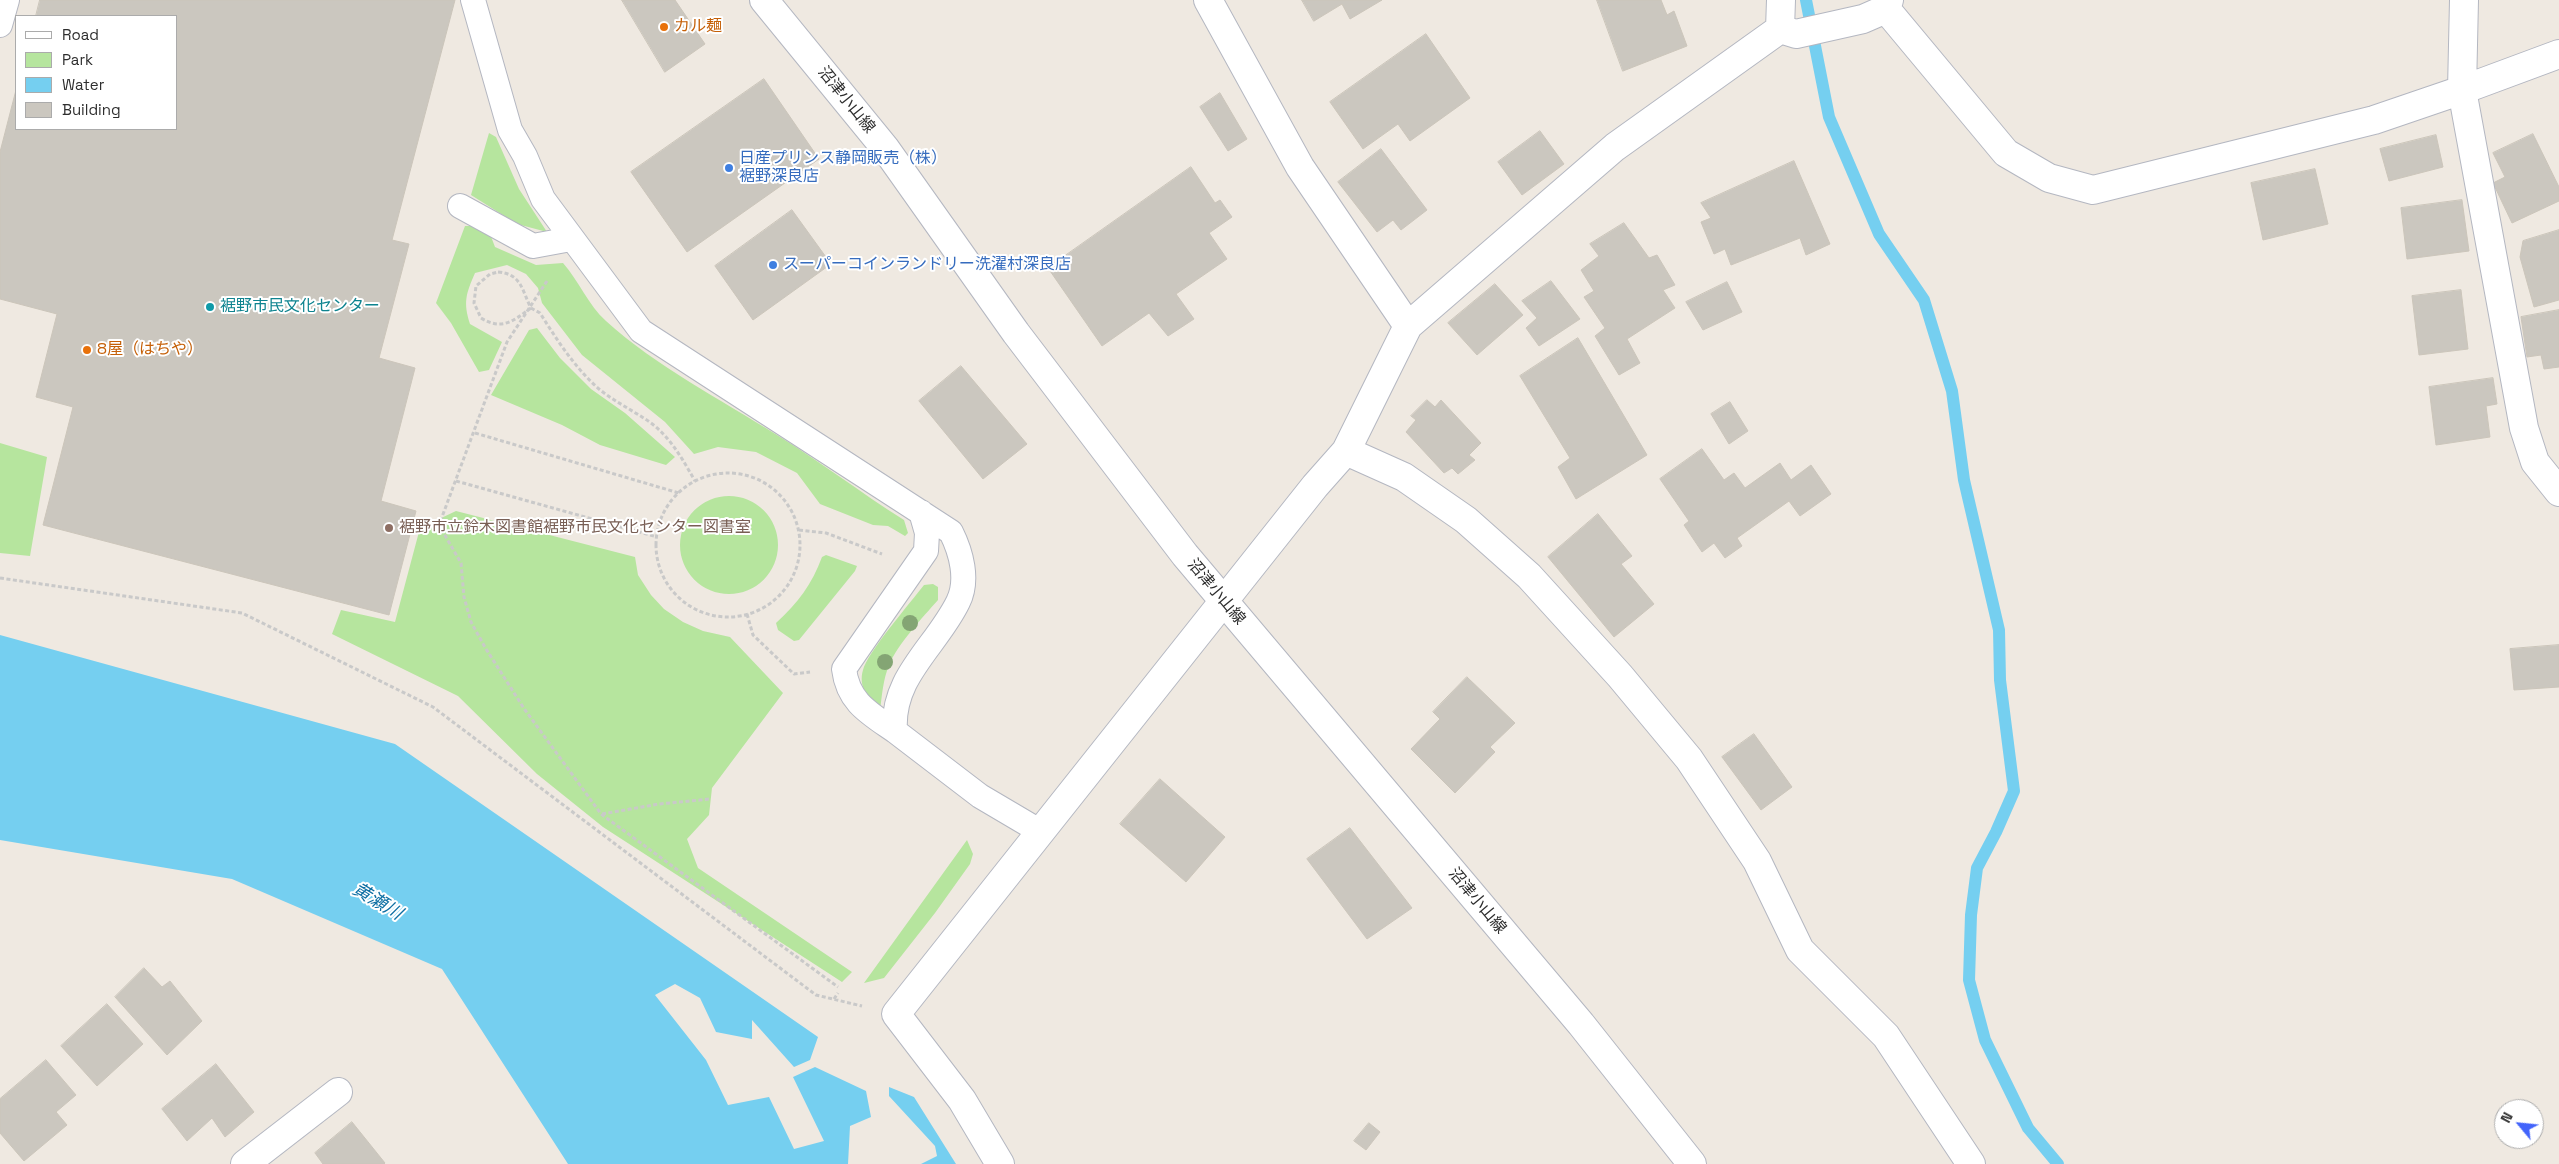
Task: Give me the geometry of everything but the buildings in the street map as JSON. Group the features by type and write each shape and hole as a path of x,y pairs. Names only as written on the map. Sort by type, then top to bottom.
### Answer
{"street":[{"name":"沼津小山線","path":"764,0 886,148 1016,333 1185,555 1581,1024 1692,1164"},
{"path":"1208,0 1300,167 1408,326"},
{"path":"1781,0 1788,32"},
{"path":"2464,0 2462,90 2524,428 2535,462 2559,492"},
{"path":"1000,1164 962,1100 896,1014 1315,486 1346,450 1408,326 1615,147 1788,32 1880,9 2006,153 2049,178 2093,190 2374,120 2559,54"},
{"path":"1346,450 1404,477 1466,520 1529,576 1620,676 1689,759 1757,862 1800,950 1886,1036 1971,1164"},
{"path":"245,1164 338,1092"}],"lane":[{"path":"0,25 7,0"},
{"path":"473,0 510,130 525,156 543,200 641,331 950,532 960,551 963,585 958,602 901,689 894,719 894,731"},
{"path":"460,206 534,246 571,239"},
{"path":"921,512 927,533 926,551 844,669 846,686 851,696 867,712 980,796 1041,832"}],"path":[{"path":"571,239 531,308 507,342 475,433 439,525 462,563 464,597 471,622 525,710 601,814 838,987"},
{"path":"531,308 514,321 497,325 481,318 476,311 474,294 476,286 490,274 507,273 521,283 531,308 540,313 587,377 601,390 653,425 679,454 696,481"},
{"path":"475,433 678,493"},
{"path":"731,472 754,477 780,496 790,508 799,530 800,554 793,576 779,596 759,610 737,617 713,616 690,607 673,592 660,572 655,548 662,517 669,503 678,493 708,475 731,472"},
{"path":"456,481 657,537"},
{"path":"799,530 826,533 914,566"},
{"path":"0,578 242,612 433,707 816,995 896,1014"},
{"path":"747,614 753,635 794,674 844,669"},
{"path":"601,814 659,804 710,799"},
{"path":"834,999 838,993"}],"green space":[{"path":"489,133 496,137 519,189 547,232 517,224 471,195"},
{"path":"465,226 487,226 495,247 536,265 563,263 600,315 626,338 667,368 793,445 904,520 908,533 905,536 888,526 873,525 820,504 797,473 756,452 718,447 694,454 665,422 582,355 542,303 538,288 526,274 507,265 475,273 468,293 466,304 470,324 502,342 489,370 479,372 451,323 436,303"},
{"path":"537,328 560,358 591,389 625,413 675,457 666,465 600,445 562,425 491,395 529,330"},
{"path":"0,443 47,457 30,556 0,553"},
{"path":"729,496 748,499 764,510 775,526 778,545 775,564 764,580 748,591 729,594 710,591 694,580 683,564 680,545 683,526 694,510 710,499"},
{"path":"456,511 635,557 638,575 651,595 664,609 683,622 703,631 730,637 783,693 712,788 709,815 687,839 698,868 852,972 842,982 603,827 537,774 458,696 332,634 341,610 395,622 420,528"},
{"path":"826,555 857,566 855,571 799,640 794,641 778,630 776,623 804,593 822,557"},
{"path":"933,584 938,587 938,600 911,631 893,657 885,676 880,711 868,698 863,687 862,676 866,662 924,585"},
{"path":"967,840 973,854 970,864 935,913 884,978 864,983"}],"water":[{"name":"黄瀬川","path":"0,635 395,744 818,1037 810,1060 794,1067 752,1020 752,1039 716,1032 700,998 675,984 655,995 706,1060 728,1105 769,1097 794,1149 824,1141 793,1077 815,1067 866,1091 871,1117 850,1126 848,1164 568,1164 442,969 232,879 0,840"},
{"path":"889,1087 914,1097 956,1164 921,1164 937,1156 935,1146 889,1096"}],"waterway":[{"path":"1806,0 1829,117 1879,234 1924,300 1952,391 1964,480 1999,630 2000,680 2014,791 1996,832 1977,868 1971,915 1969,980 1985,1040 2028,1128 2058,1164"}],"place":[{"name":"カル麺","path":"664,27"},
{"name":"日産プリンス静岡販売（株） 裾野深良店","path":"729,168"},
{"name":"スーパーコインランドリー洗濯村深良店","path":"773,265"},
{"name":"裾野市民文化センター","path":"210,307"},
{"name":"8屋（はちや）","path":"87,350"},
{"name":"裾野市立鈴木図書館裾野市民文化センター図書室","path":"389,528"}]}
